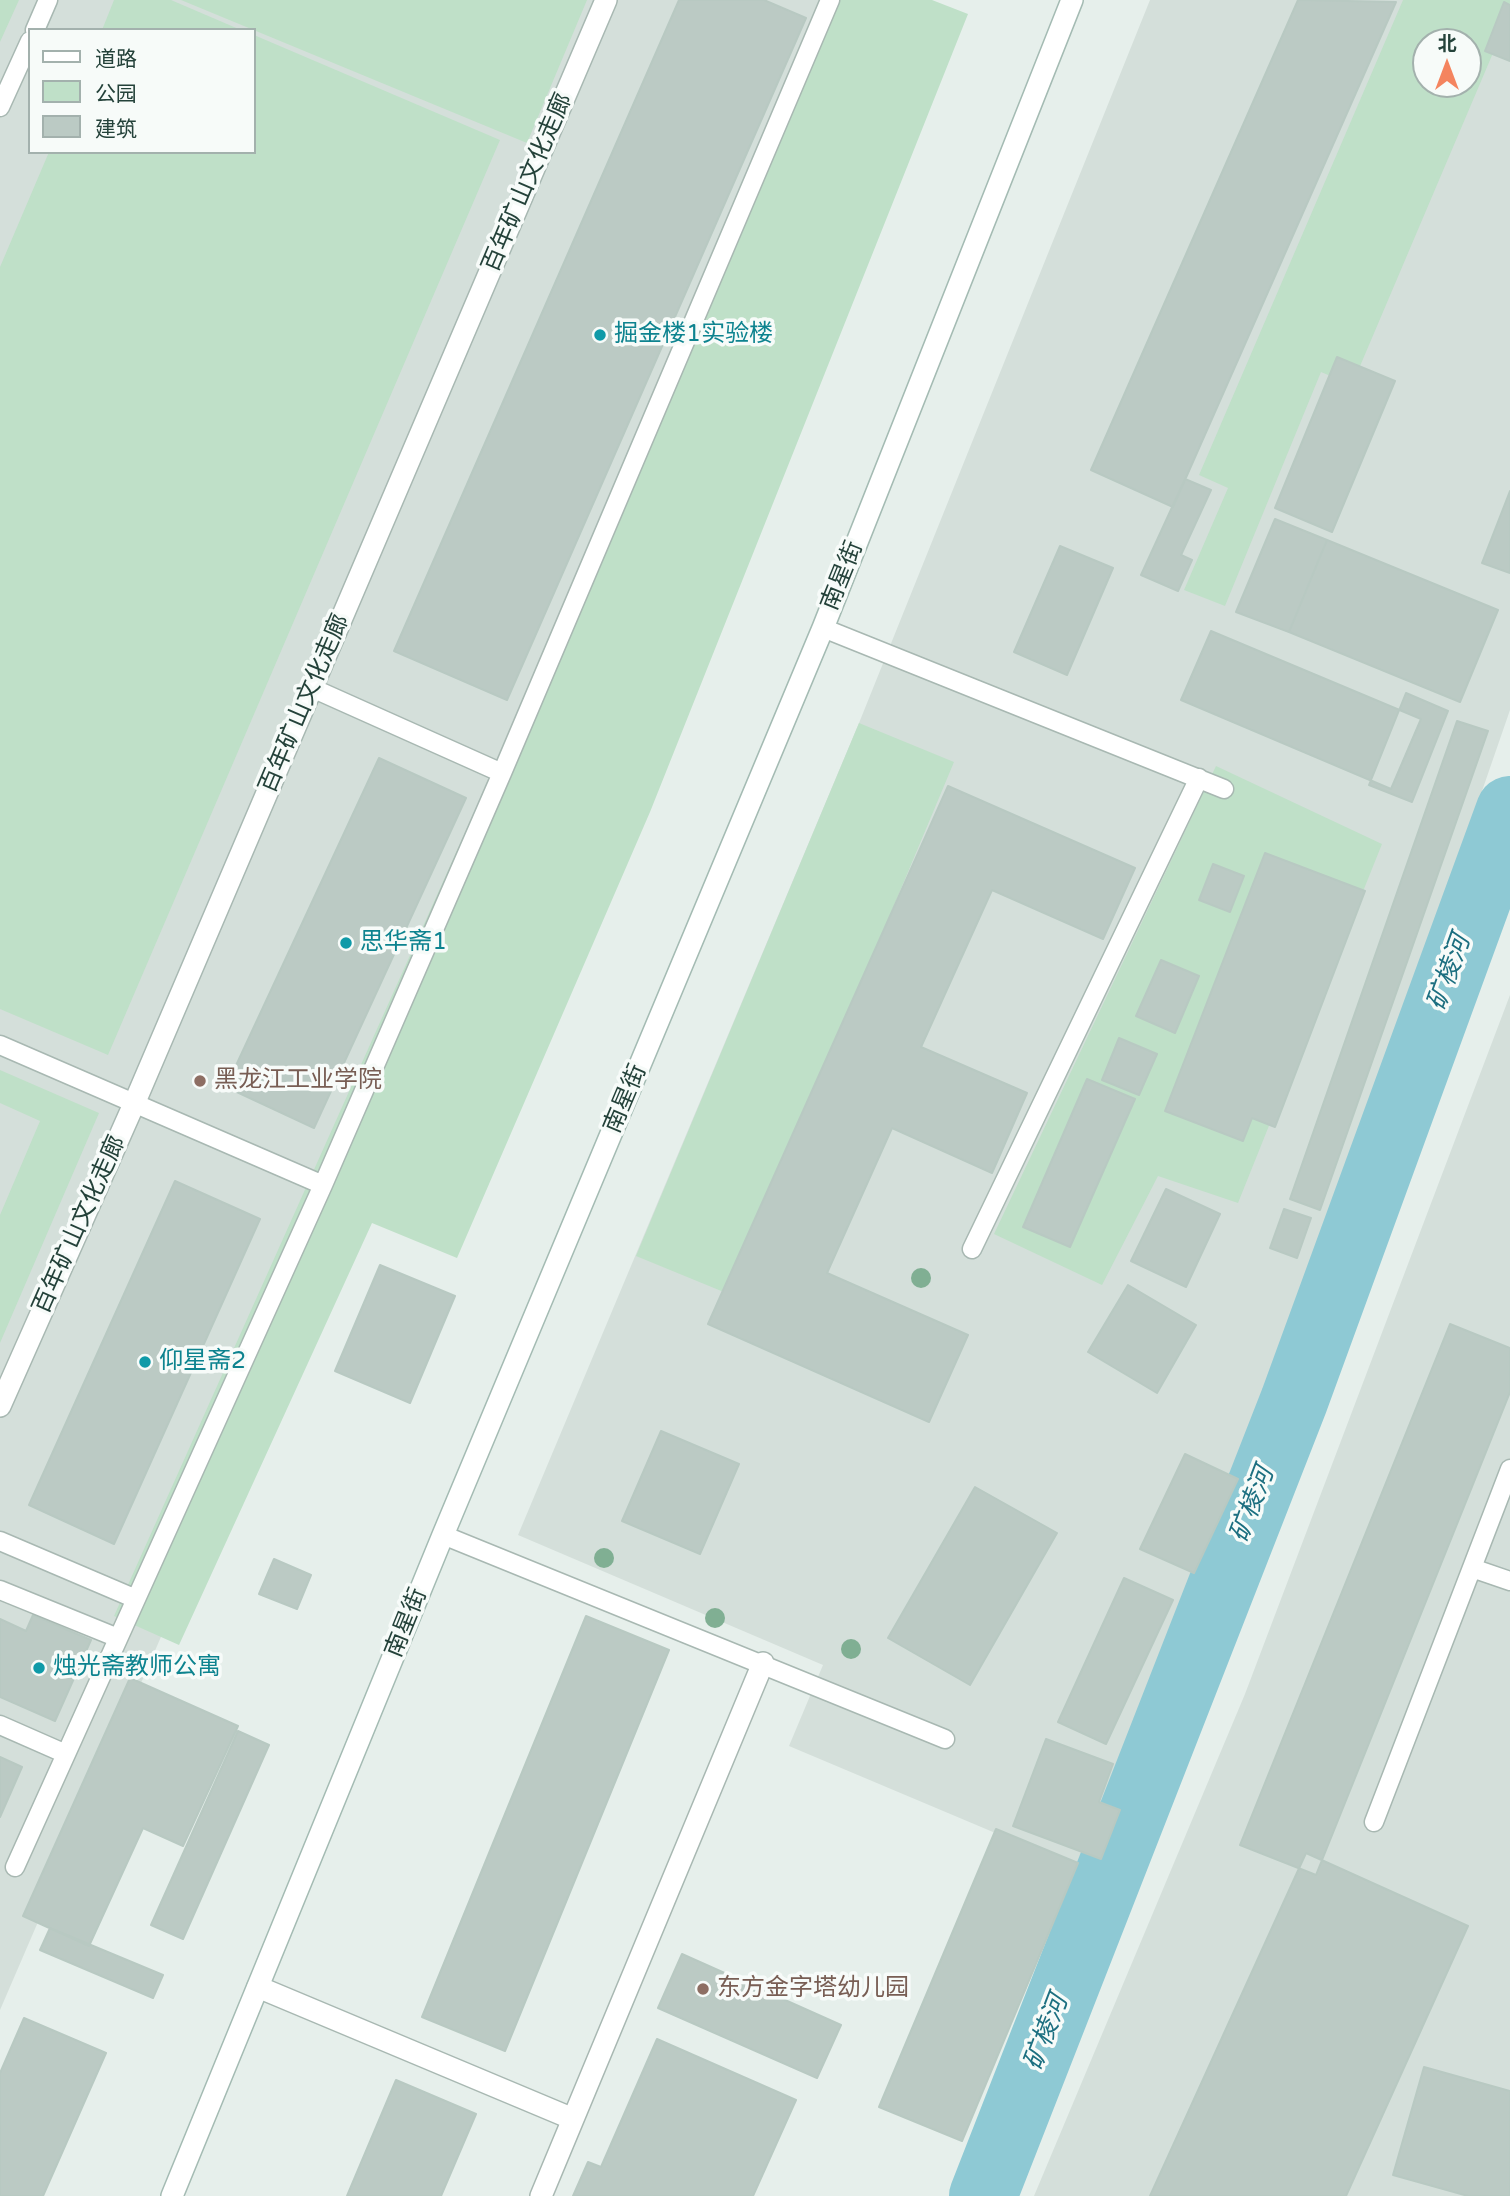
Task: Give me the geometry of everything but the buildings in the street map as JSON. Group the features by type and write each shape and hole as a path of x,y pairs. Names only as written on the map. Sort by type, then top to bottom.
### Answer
{"street":[{"name":"百年矿山文化走廊","path":"0,1406 134,1104 606,0"},
{"name":"南星街","path":"172,2196 443,1535 823,628 1072,0"},
{"path":"541,2196 763,1663"},
{"path":"258,1987 573,2119"}],"lane":[{"path":"36,28 48,0"},
{"path":"15,1867 323,1185 502,773 830,0"},
{"path":"0,107 28,45"},
{"path":"823,628 1224,789"},
{"path":"312,688 502,773"},
{"path":"972,1250 1199,778"},
{"path":"0,1045 323,1185"},
{"path":"1374,1822 1510,1469"},
{"path":"443,1535 945,1739"},
{"path":"0,1541 136,1599"},
{"path":"1472,1568 1510,1581"},
{"path":"0,1590 118,1638"},
{"path":"0,1725 66,1754"}],"shaded area":[{"name":"黑龙江工业学院","path":"0,0 867,0 0,2010"},
{"path":"1150,0 1510,0 1510,710 1181,1662 1095,1875 789,1746 823,1665 518,1535 859,723"},
{"path":"1510,995 1510,2196 1034,2196 1245,1694"}],"green space":[{"path":"0,0 19,0 0,42"},
{"path":"114,0 171,0 236,28 103,28"},
{"path":"181,0 587,0 527,143 256,31 256,28 249,28"},
{"path":"838,0 932,0 968,14 650,812 457,1258 372,1223 179,1645 114,1616"},
{"path":"1403,0 1510,0 1510,13 1482,79 1482,28 1412,28 1412,98 1474,98 1352,385 1321,372 1225,606 1184,590 1228,488 1199,475"},
{"path":"256,36 500,140 108,1055 0,1009 0,267 48,154 256,154"},
{"path":"859,723 954,762 731,1295 636,1256"},
{"path":"1216,766 1382,844 1238,1203 1158,1176 1102,1285 994,1234"},
{"path":"0,1070 99,1113 0,1343 0,1215 40,1121 0,1103"}],"waterway":[{"name":"矿棱河","path":"983,2196 1294,1401 1510,810"}],"place":[{"name":"掘金楼1实验楼","path":"600,335"},
{"name":"思华斋1","path":"346,943"},
{"name":"黑龙江工业学院","path":"200,1081"},
{"name":"仰星斋2","path":"145,1362"},
{"name":"烛光斋教师公寓","path":"39,1668"},
{"name":"东方金字塔幼儿园","path":"703,1989"}]}
